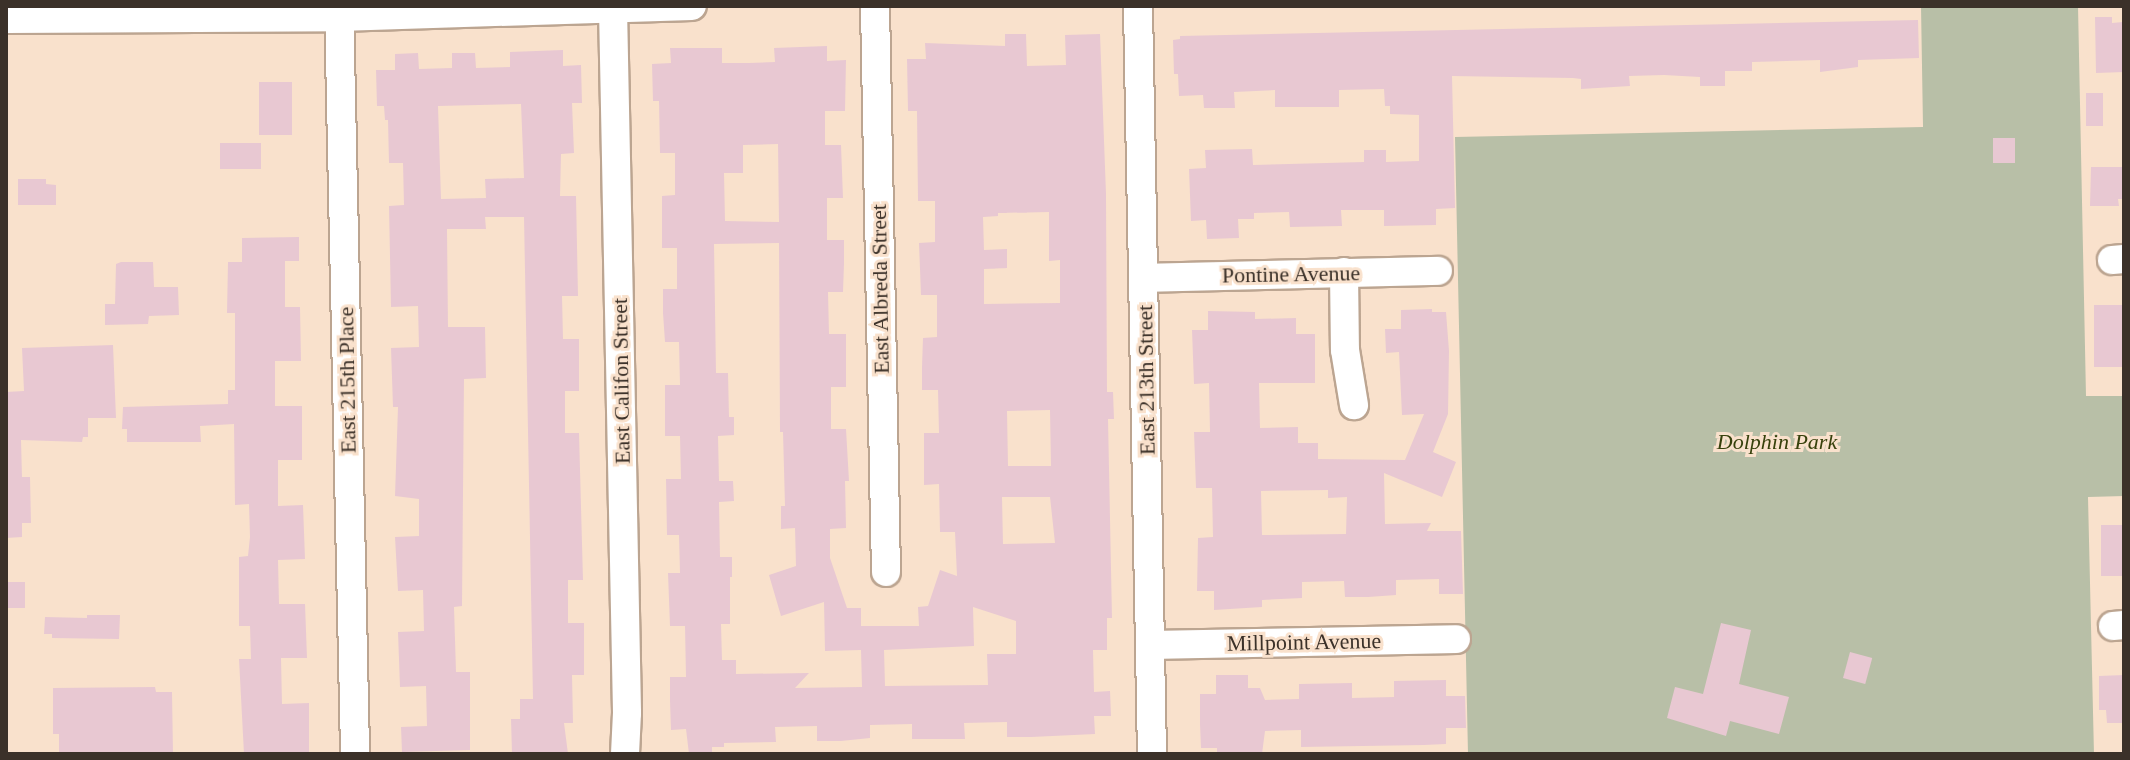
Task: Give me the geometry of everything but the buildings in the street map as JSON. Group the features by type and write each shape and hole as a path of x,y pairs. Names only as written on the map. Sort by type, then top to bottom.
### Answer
{"street":[{"path":"6,19 692,6"},
{"name":"East Albreda Street","path":"875,6 886,572"},
{"name":"East 213th Street","path":"1138,6 1152,754"},
{"name":"East Califon Street","path":"613,8 627,713 625,754"},
{"name":"East 215th Place","path":"339,11 355,754"},
{"name":"Pontine Avenue","path":"1144,278 1438,271"},
{"path":"1344,272 1345,350 1354,405"},
{"name":"Millpoint Avenue","path":"1151,645 1456,639"}],"green space":[{"name":"Dolphin Park","path":"1921,6 2078,6 2086,396 2124,396 2124,496 2088,497 2094,754 1468,754 1455,137 1923,127"}]}
